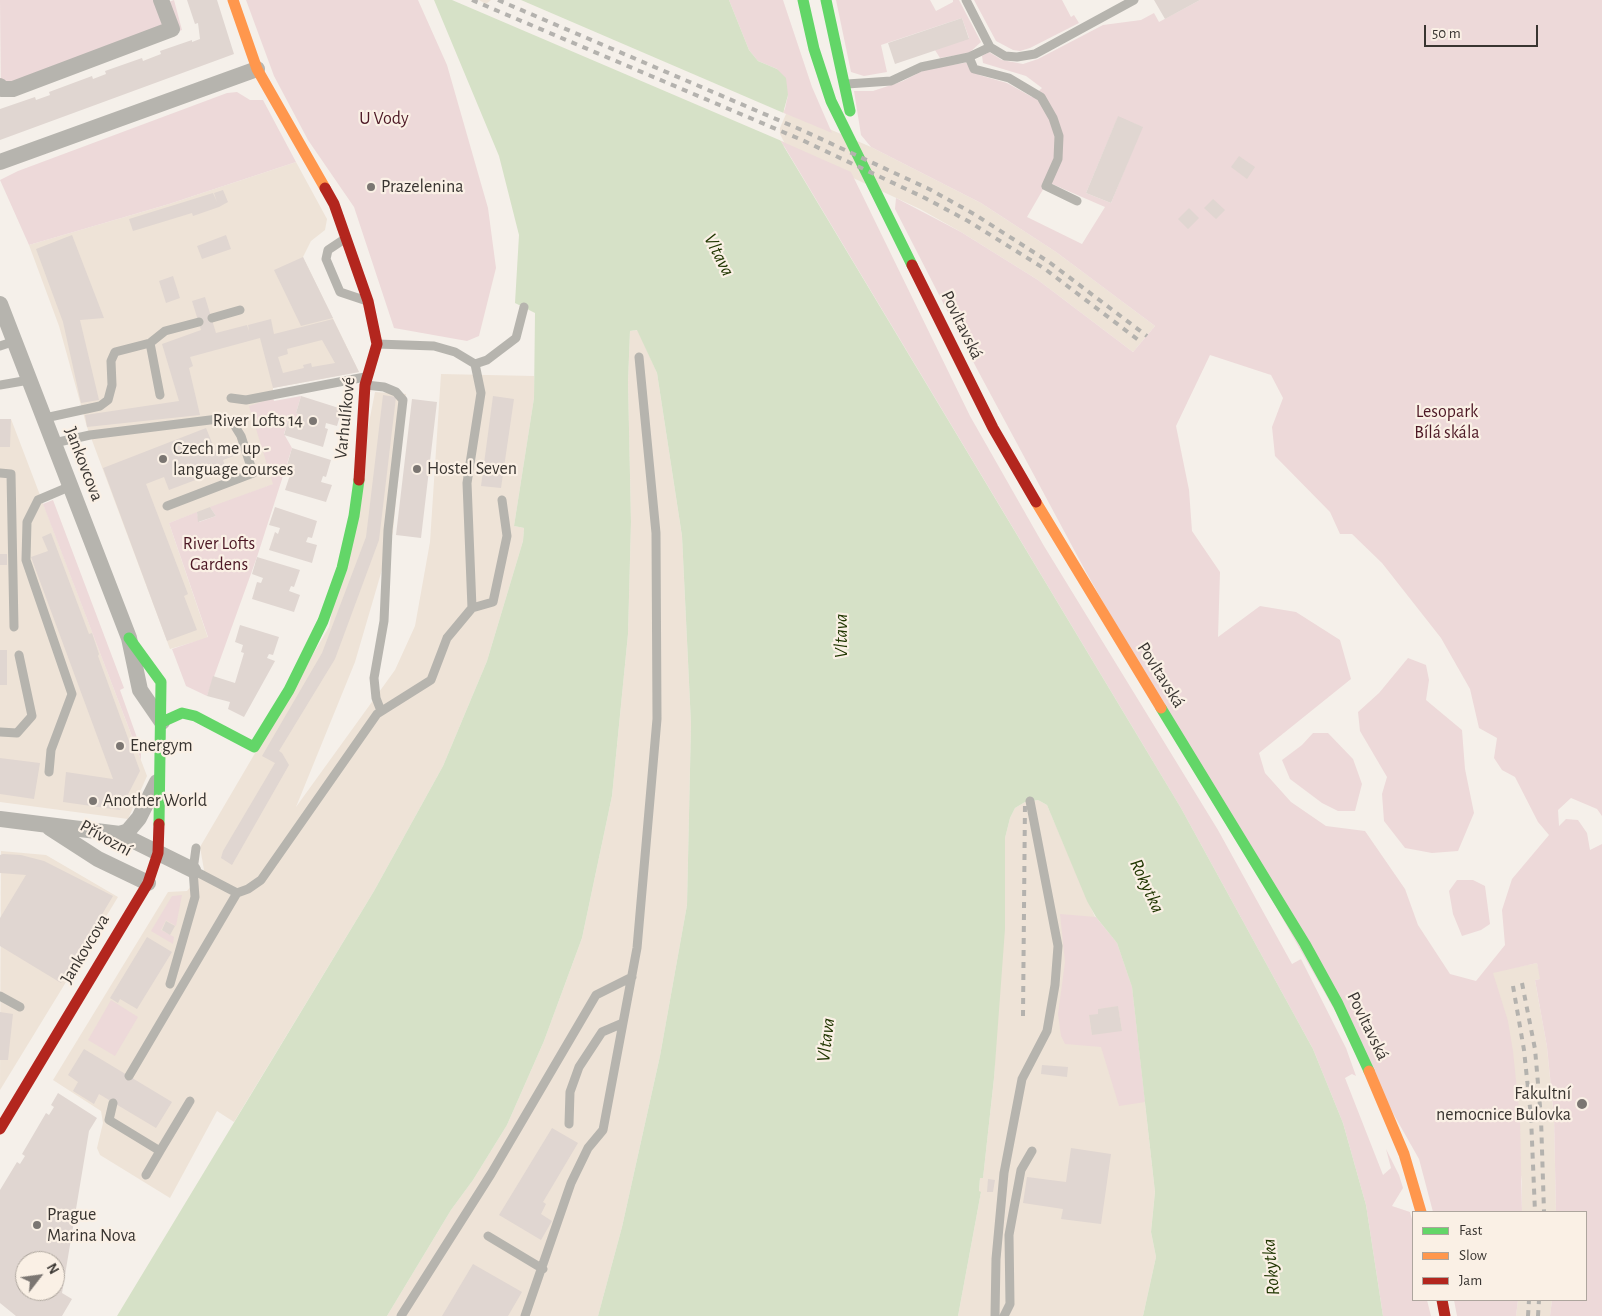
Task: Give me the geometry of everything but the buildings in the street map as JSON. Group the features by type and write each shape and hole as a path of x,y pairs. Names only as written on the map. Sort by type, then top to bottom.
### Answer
{"main road":[{"name":"Varhulíkové","path":"162,722 182,713 195,716 254,747 289,690 323,621 342,568 354,516 362,457 367,381 377,344 368,301 334,204 257,69 232,0"},
{"name":"Povltavská","path":"803,0 814,49 831,100 998,436 1067,556 1306,944 1338,1004 1388,1112 1404,1154 1421,1211"},
{"name":"Povltavská","path":"826,0 862,160"},
{"name":"Jankovcova","path":"0,1129 11,1104 148,882 158,853 162,722 161,682 129,638"},
{"path":"1442,1301 1445,1316"}],"street":[{"path":"0,86 12,89 172,29 161,0"},
{"path":"0,162 257,69"},
{"name":"Jankovcova","path":"0,304 7,344 29,380 45,418 129,638 140,690 162,722"},
{"name":"Jankovcova","path":"120,834 128,831 139,818 161,776"},
{"name":"Přívozní","path":"0,819 120,834 158,853"},
{"name":"Přívozní","path":"46,826 98,859 148,882"},
{"path":"158,853 193,870"}],"lane":[{"path":"966,0 990,47 1005,56 1017,57 1035,54 1134,0"},
{"path":"844,84 891,81 921,67 969,57 990,47"},
{"path":"969,57 974,69 1009,78 1041,98 1054,118 1059,136 1058,158 1046,186 1077,201"},
{"path":"346,238 328,250 326,259 340,292 368,301"},
{"path":"475,364 488,360 516,338 524,307"},
{"path":"212,318 240,310"},
{"path":"45,418 100,406 108,400 112,385 110,360 115,352 150,343 165,332 199,322"},
{"path":"150,343 160,395"},
{"path":"377,344 434,346 455,352 475,364 482,393 467,483 472,608"},
{"path":"525,1316 543,1269 571,1183 588,1148 603,1130 632,977 638,930 657,719 656,532 639,358"},
{"path":"0,385 29,380"},
{"path":"231,398 246,400 367,381 396,392 402,400 388,530 384,621 374,678 376,698 381,711"},
{"path":"54,443 90,435 218,419 232,423 241,436 253,473 167,506"},
{"path":"0,473 12,474 14,627"},
{"path":"49,772 51,750 72,694 26,560 27,522 38,500 71,486"},
{"path":"193,870 237,892 248,889 260,880 377,714 432,680 447,638 472,608 493,602 507,536 502,500"},
{"path":"0,732 17,732 32,716 19,655"},
{"path":"994,1316 996,1259 1004,1173 1022,1079 1047,1031 1055,986 1058,946 1030,801"},
{"path":"170,984 195,896 193,870 196,848"},
{"path":"129,1076 237,892"},
{"path":"401,1316 496,1166 596,995 632,977"},
{"path":"0,996 20,1007"},
{"path":"569,1124 570,1092 579,1067 602,1032 623,1023"},
{"path":"146,1175 190,1101"},
{"path":"113,1102 108,1120 160,1151"},
{"path":"1004,1316 1010,1304 1010,1235 1021,1170 1032,1151"},
{"path":"488,1236 543,1269"}],"shaded area":[{"path":"444,0 531,0 871,147 981,203 1056,252 1155,326 1133,352 1038,280 920,209 797,152"},
{"path":"296,162 327,219 325,230 311,241 303,257 359,372 273,388 274,484 169,523 208,638 170,649 87,427 59,326 29,245 169,204"},
{"path":"638,330 657,373 682,536 691,724 687,905 660,1056 622,1227 598,1316 387,1316 451,1210 473,1180 507,1125 544,1041 582,938 612,796 628,634 631,522 628,382 630,331"},
{"path":"441,374 534,376 534,398 514,526 524,528 523,541 487,661 443,766 374,891 234,1122 217,1111 170,1198 100,1155 97,1148 103,1123 101,1111 53,1080 168,892 187,891 204,870 200,847 329,627 375,392 406,394 393,532 355,662 296,807 395,670 415,626 430,542"},
{"path":"0,419 11,419 147,776 128,819 0,802"},
{"path":"1038,800 1047,805 1095,917 1117,943 1132,987 1155,1192 1151,1232 1156,1257 1143,1316 958,1316 981,1192 979,1192 980,1178 983,1178 994,1078 1005,838 1010,818 1015,808 1025,802"},
{"path":"1,851 46,855 118,897 0,1090"},
{"path":"1537,963 1541,979 1535,980 1547,1047 1554,1117 1556,1211 1522,1211 1522,1182 1492,972"},
{"path":"1518,1301 1552,1301 1550,1316 1516,1316"}],"green space":[{"path":"0,0 153,0 156,6 174,0 182,30 1,97"},
{"name":"U Vody","path":"246,0 418,0 447,65 488,208 496,268 479,336 467,341 394,328 354,207 308,140 274,76"},
{"path":"729,0 783,0 812,87 832,133 784,113 788,95 777,69 758,61 749,50"},
{"path":"836,0 930,0 936,11 953,2 953,0 959,0 981,42 969,53 940,58 935,50 969,38 962,18 881,45 887,72 864,76 851,72"},
{"path":"974,0 1062,0 1071,17 1074,15 1079,23 1030,48 1020,51 1013,50 996,41"},
{"name":"Lesopark Bílá skála","path":"1200,0 1602,0 1602,816 1597,809 1571,798 1558,810 1559,826 1566,819 1578,820 1587,833 1590,850 1602,844 1602,1316 1550,1316 1552,1301 1587,1301 1587,1211 1556,1211 1554,1117 1547,1047 1535,980 1540,979 1537,963 1493,973 1508,1021 1513,1051 1520,1119 1522,1211 1433,1211 1419,1159 1086,572 977,369 895,209 896,198 961,232 1038,280 1133,352 1155,326 1056,252 981,203 871,147 861,135 854,91 873,91 903,81 926,69 970,62 979,75 1007,83 1032,97 1042,88 1026,76 983,63 982,56 989,52 1002,60 1023,64 1038,59 1103,25 1141,20 1154,13 1159,22","holes":["1118,117 1142,127 1111,203 1086,193","1052,184 1105,207 1082,244 1027,217 1045,186","1210,355 1271,375 1283,398 1272,427 1275,456 1330,512 1340,534 1352,534 1382,563 1441,638 1470,689 1479,728 1497,738 1494,758 1502,770 1515,777 1538,822 1549,835 1512,879 1502,910 1505,945 1476,981 1450,974 1418,925 1405,889 1365,831 1326,826 1291,802 1265,773 1259,753 1351,679 1340,640 1296,612 1260,606 1218,637 1220,572 1192,531 1189,490 1176,426"]},
{"path":"237,92 250,100 263,100 296,162 169,204 29,245 0,180 18,171 227,93"},
{"path":"781,141 851,172 970,416 1044,546 1218,830 1292,964 1301,959 1346,1048 1356,1076 1352,1074 1345,1078 1383,1175 1391,1168 1386,1149 1399,1175 1403,1188 1392,1206 1410,1212 1412,1219 1412,1301 1427,1301 1431,1316 1383,1316 1366,1205 1343,1123 1313,1049 1181,808"},
{"name":"River Lofts Gardens","path":"301,396 296,413 298,414 297,419 289,417 284,434 292,448 257,557 207,696 186,686 172,649 208,637 169,523 197,512 199,522 216,516 210,507 273,484 249,406 273,398 274,401"},
{"path":"53,500 124,688 120,690 141,749 141,760 43,504"},
{"path":"1408,658 1426,665 1429,680 1426,700 1462,730 1465,769 1474,813 1458,851 1432,853 1405,848 1384,821 1382,794 1387,777 1360,731 1358,712 1379,693"},
{"path":"1313,733 1328,733 1353,759 1362,784 1355,811 1338,811 1322,803 1290,779 1282,760 1302,745"},
{"path":"1457,880 1473,880 1485,886 1490,924 1481,930 1462,936 1453,914 1449,891"},
{"path":"182,895 176,926 166,920 161,930 174,937 173,944 151,931 172,896"},
{"path":"1060,914 1096,917 1117,943 1132,987 1145,1102 1119,1106 1101,1047 1065,1044 1061,1036 1058,1014 1065,962","holes":["1118,1006 1122,1030 1092,1035 1089,1016 1098,1014 1098,1009"]},
{"path":"111,1000 138,1017 115,1056 88,1040"},
{"path":"1454,1301 1518,1301 1516,1316 1457,1316"}],"water":[{"path":"434,0 476,0 483,7 494,0 729,0 749,50 758,61 777,69 786,78 788,95 777,135 1181,808 1313,1049 1343,1123 1366,1205 1383,1316 1143,1316 1156,1257 1151,1232 1155,1192 1132,987 1117,943 1096,917 1087,901 1047,805 1038,800 1025,802 1015,808 1010,818 1005,838 1005,929 994,1078 983,1178 980,1178 979,1191 981,1192 958,1316 598,1316 622,1227 660,1056 687,905 691,724 682,536 657,373 637,330 630,331 628,382 631,522 628,634 612,796 582,938 544,1041 507,1125 473,1180 451,1210 387,1316 117,1316 374,891 443,766 487,661 523,541 524,528 514,526 534,398 535,313 515,303 519,235 499,156"}],"pier":[{"path":"452,0 479,0 486,4 491,0 521,0 786,114 780,128 780,134 784,142"}],"railway":[{"path":"472,0 802,140 925,198 968,221 1045,269 1141,342"},
{"path":"498,0 804,131 929,189 974,214 1049,262 1147,336"},
{"path":"1023,1016 1025,802"},
{"path":"1522,983 1535,1049 1541,1118 1544,1211"},
{"path":"1513,986 1524,1050 1531,1117 1535,1211"},
{"path":"1528,1316 1529,1301"},
{"path":"1538,1316 1539,1301"}],"traffic: fast":[{"path":"803,0 814,49 831,101 912,265"},
{"path":"826,0 850,111"},
{"path":"162,722 182,713 195,716 254,747 289,690 323,621 342,568 354,516 359,480"},
{"path":"129,638 161,682 159,824"},
{"path":"1161,708 1305,944 1338,1004 1369,1071"}],"traffic: slow":[{"path":"233,0 257,69 325,188"},
{"path":"1036,502 1161,708"},
{"path":"1369,1071 1404,1154 1421,1211"}],"traffic: jam":[{"path":"325,188 334,204 368,301 377,344 365,385 359,480"},
{"path":"912,265 993,428 1036,502"},
{"path":"0,1129 148,883 158,853 159,824"},
{"path":"1442,1301 1445,1316"}],"place":[{"name":"Prazelenina","path":"371,187"},
{"name":"River Lofts 14","path":"313,421"},
{"name":"Czech me up - language courses","path":"163,459"},
{"name":"Hostel Seven","path":"417,469"},
{"name":"Energym","path":"120,746"},
{"name":"Another World","path":"93,801"},
{"name":"Fakultní nemocnice Bulovka","path":"1582,1104"},
{"name":"Prague Marina Nova","path":"37,1225"}],"water label":[{"name":"Vltava","path":"719,255"},
{"name":"Vltava","path":"841,636"},
{"name":"Rokytka","path":"1147,886"},
{"name":"Vltava","path":"826,1040"},
{"name":"Rokytka","path":"1271,1267"}]}
